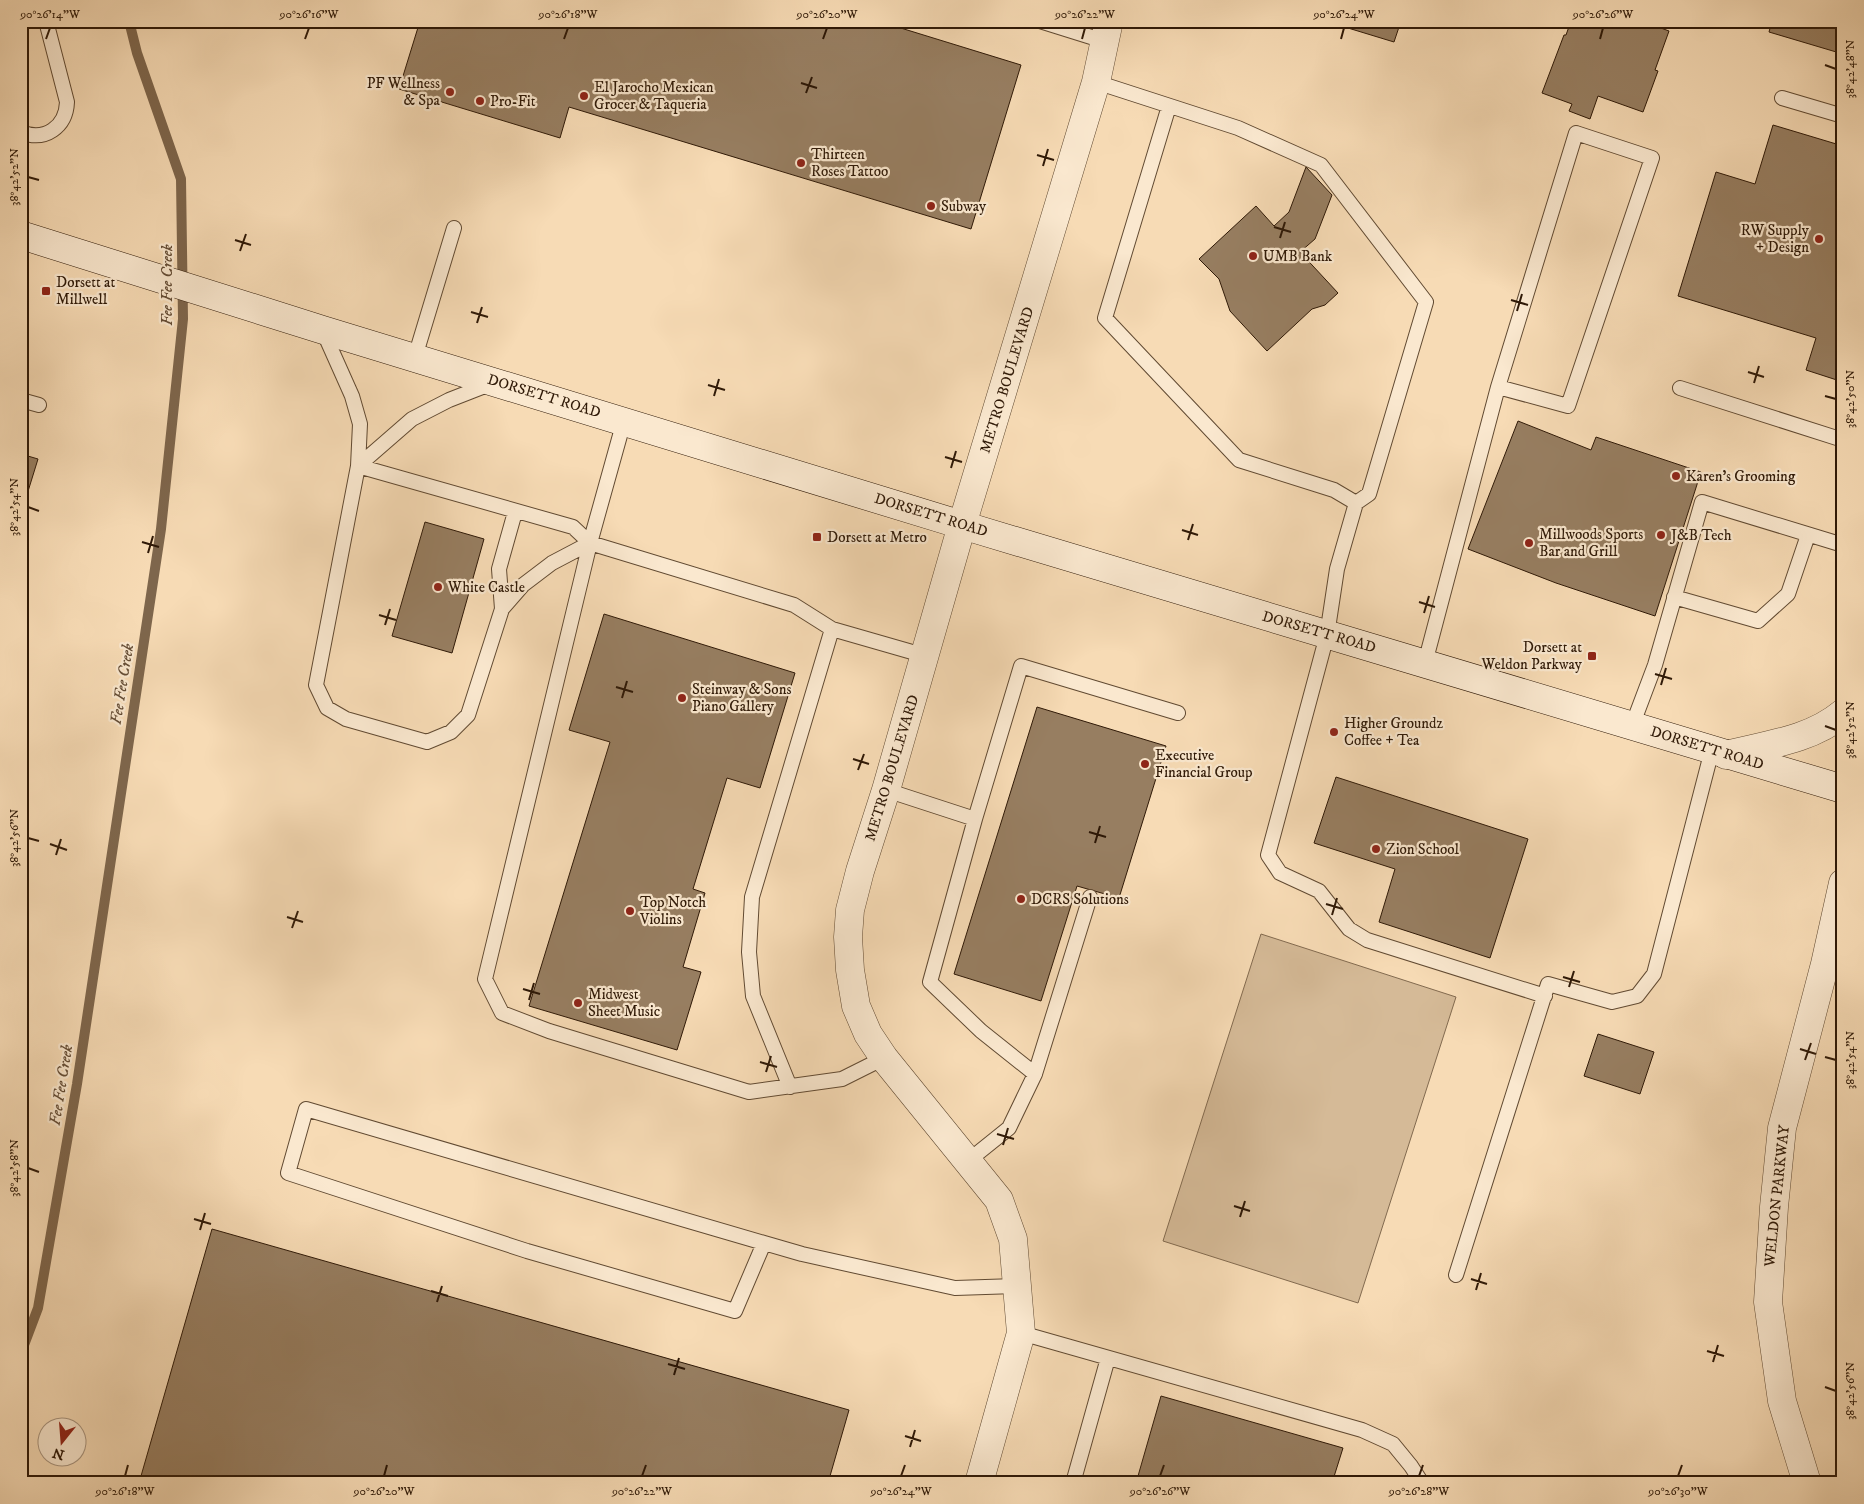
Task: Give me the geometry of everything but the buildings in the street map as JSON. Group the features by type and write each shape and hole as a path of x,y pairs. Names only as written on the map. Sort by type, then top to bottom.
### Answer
{"street":[{"name":"METRO BOULEVARD","path":"978,1483 1021,1333 1013,1238 1000,1200 884,1058 868,1034 856,1006 850,970 848,936 850,910 860,871 926,656 962,525 1096,82 1106,31"},
{"name":"DORSETT ROAD","path":"21,235 323,330 1327,636 1425,663 1843,789"},
{"path":"1719,752 1800,737 1843,713"},
{"name":"WELDON PARKWAY","path":"1807,1483 1782,1401 1768,1302 1774,1208 1782,1128 1834,955 1843,882"}],"lane":[{"path":"21,132 33,136 51,132 62,120 67,109 67,102 46,21"},
{"path":"1040,21 1106,31"},
{"path":"1096,82 1238,128 1321,165 1426,302 1369,494 1356,503 1337,569 1327,636 1268,855 1280,873 1319,891 1349,929 1367,940 1545,996"},
{"path":"1782,98 1843,116"},
{"path":"1169,106 1105,318 1239,460 1334,490 1356,503"},
{"path":"1425,663 1498,387 1576,133 1652,158 1568,406 1498,387"},
{"path":"415,357 454,228"},
{"path":"323,330 352,396 360,424 358,466 316,685 327,708 346,719 427,742 451,732 468,715 502,609 499,569 515,512"},
{"path":"358,466 412,419 449,400 496,382"},
{"path":"1680,388 1843,440"},
{"path":"21,400 39,405"},
{"path":"624,421 590,543 485,979 502,1013 549,1031 749,1092 842,1079 884,1058"},
{"path":"358,466 573,528 590,543 794,605 832,629 926,656"},
{"path":"1632,726 1654,666 1702,502 1843,546"},
{"path":"1674,597 1758,621 1788,594 1808,535"},
{"path":"502,609 523,585 552,563 590,543"},
{"path":"790,1087 753,996 749,952 752,897 832,629"},
{"path":"1035,1074 981,1031 930,982 975,819 1021,666 1178,713"},
{"path":"1456,1275 1548,984 1612,1002 1637,996 1654,974 1719,752"},
{"path":"886,790 975,819"},
{"path":"968,1160 1008,1128 1035,1074 1090,897"},
{"path":"764,1242 735,1311 527,1251 288,1173 306,1109 764,1242 802,1254 955,1288 1016,1286"},
{"path":"1021,1333 1362,1430 1393,1444 1422,1483"},
{"path":"1073,1483 1108,1358"}],"shaded area":[{"path":"1261,934 1456,997 1358,1303 1163,1241"}],"waterway":[{"name":"Fee Fee Creek","path":"21,1353 38,1308 77,1084 161,529 183,319 181,179 137,53 129,21"}],"place":[{"name":"PF Wellness & Spa","path":"450,92"},
{"name":"El Jarocho Mexican Grocer & Taqueria","path":"584,96"},
{"name":"Pro-Fit","path":"480,101"},
{"name":"Thirteen Roses Tattoo","path":"801,163"},
{"name":"Subway","path":"931,206"},
{"name":"RW Supply + Design","path":"1819,239"},
{"name":"UMB Bank","path":"1253,256"},
{"name":"Dorsett at Millwell","path":"46,291"},
{"name":"Karen's Grooming","path":"1676,476"},
{"name":"J&B Tech","path":"1661,535"},
{"name":"Dorsett at Metro","path":"817,537"},
{"name":"Millwoods Sports Bar and Grill","path":"1529,543"},
{"name":"White Castle","path":"438,587"},
{"name":"Dorsett at Weldon Parkway","path":"1592,656"},
{"name":"Steinway & Sons Piano Gallery","path":"682,698"},
{"name":"Higher Groundz Coffee + Tea","path":"1334,732"},
{"name":"Executive Financial Group","path":"1145,764"},
{"name":"Zion School","path":"1376,849"},
{"name":"DCRS Solutions","path":"1021,899"},
{"name":"Top Notch Violins","path":"630,911"},
{"name":"Midwest Sheet Music","path":"578,1003"}]}
